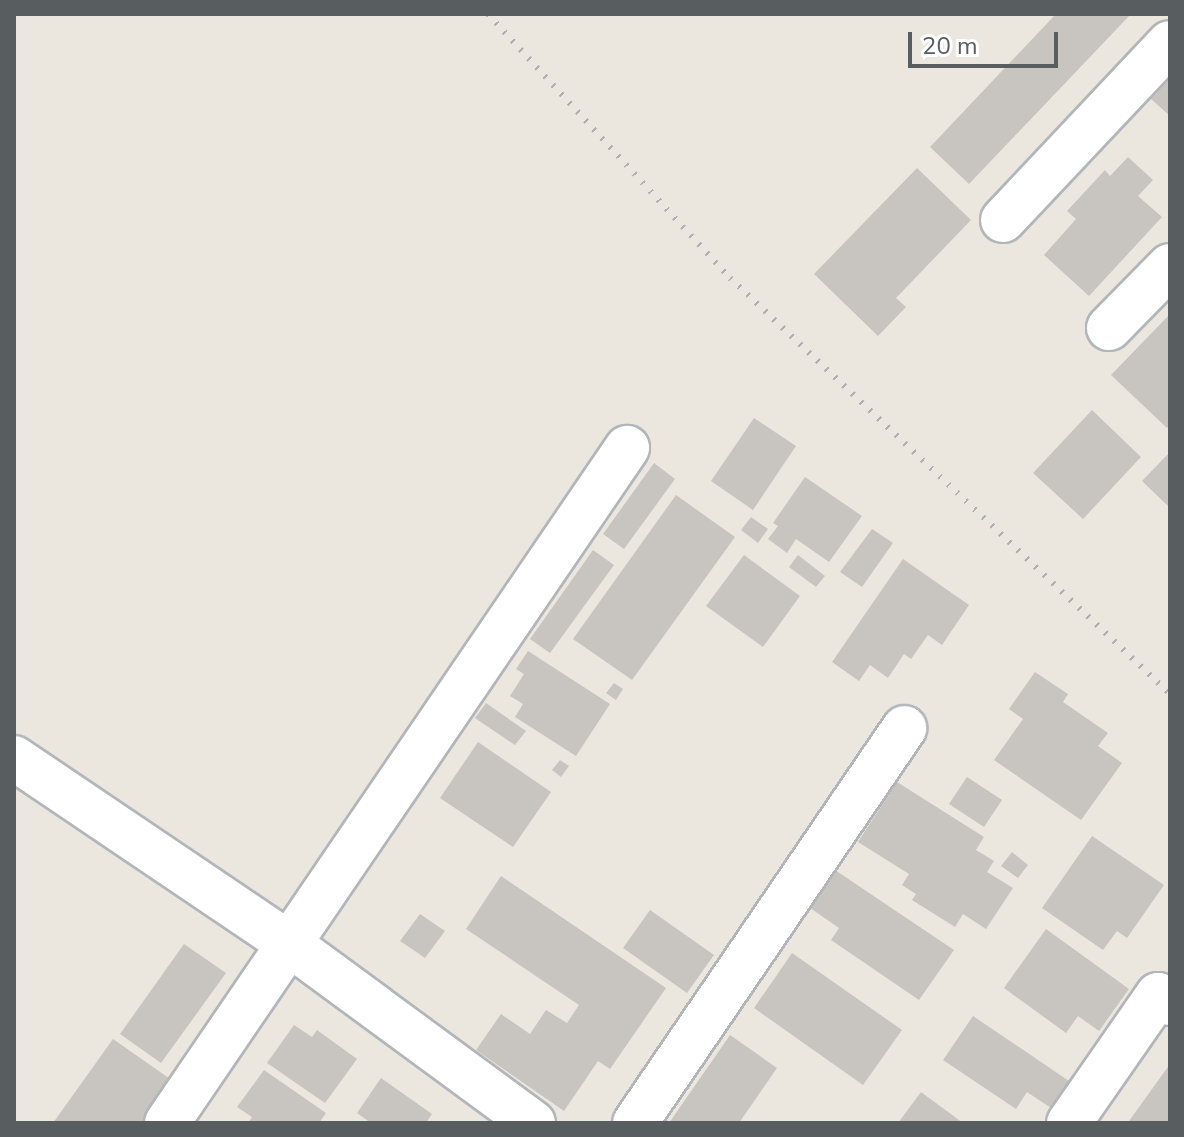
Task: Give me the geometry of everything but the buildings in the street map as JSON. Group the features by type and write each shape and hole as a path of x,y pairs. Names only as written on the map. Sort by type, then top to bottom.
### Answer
{"street":[{"path":"1003,220 1170,43"},
{"path":"1109,328 1170,266"},
{"path":"167,1123 627,448"},
{"path":"635,1123 904,728"},
{"path":"14,758 288,943 533,1123"},
{"path":"1069,1123 1158,995 1170,1003"}],"railway":[{"path":"488,14 730,278 1170,694"}]}
